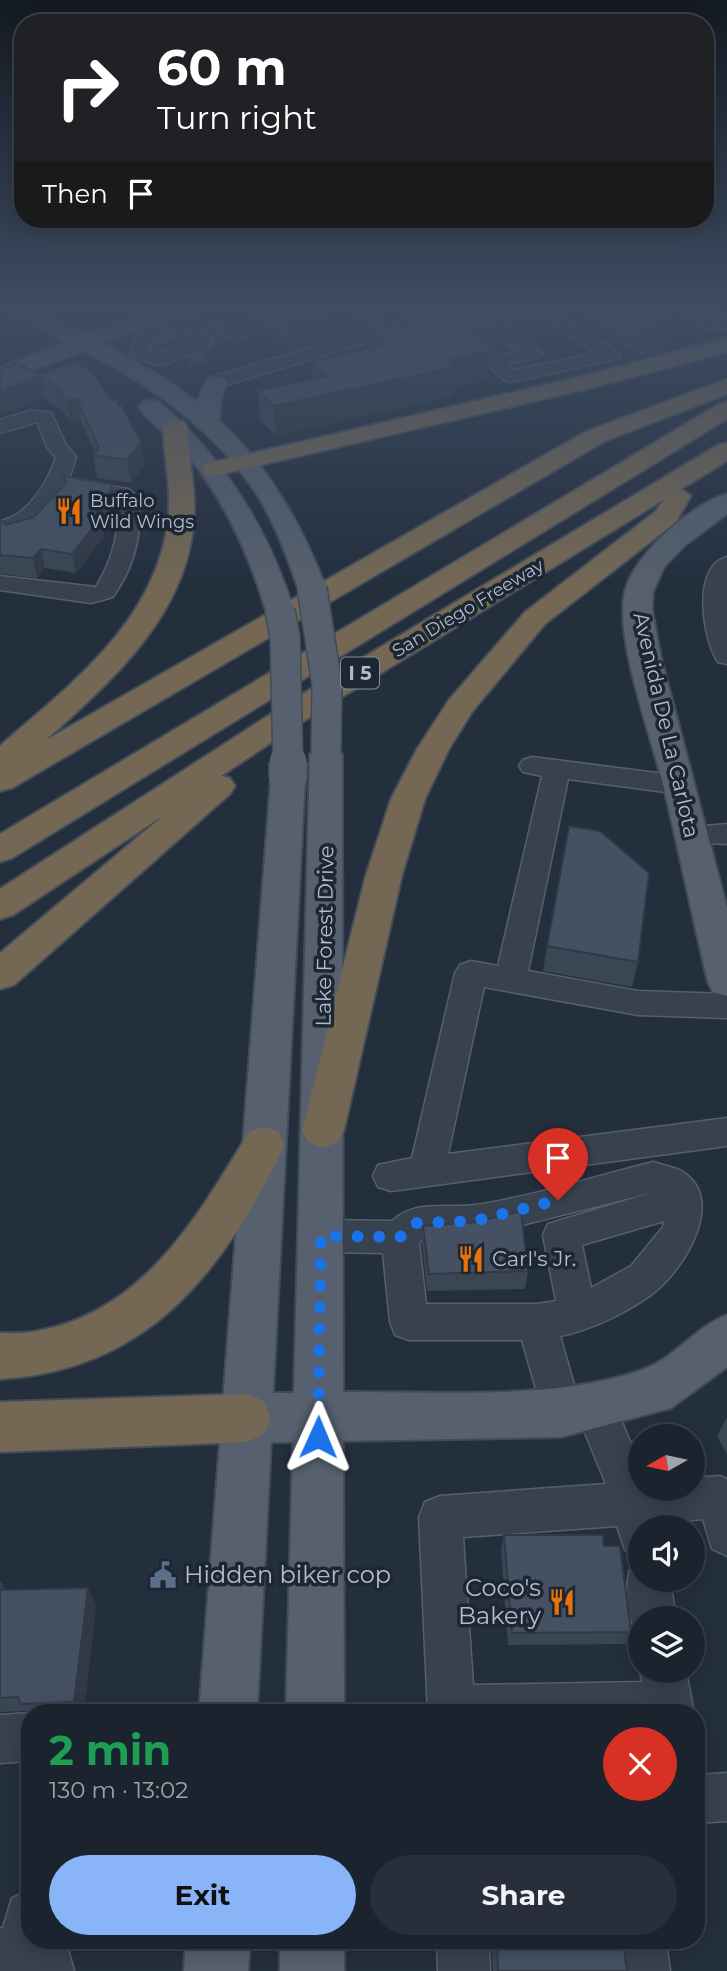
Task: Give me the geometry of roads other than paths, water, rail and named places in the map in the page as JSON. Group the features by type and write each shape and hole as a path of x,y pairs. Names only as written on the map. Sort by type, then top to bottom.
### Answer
{"highway":[{"path":"214,469 506,401"},
{"path":"0,780 596,436 692,401"},
{"path":"0,818 658,433 707,401"},
{"path":"0,850 727,409"},
{"path":"0,764 111,664 158,597 176,554 182,520 181,483 175,460 175,426"},
{"path":"0,879 727,427"},
{"name":"San Diego Freeway","path":"0,906 305,706 727,450"},
{"path":"323,1130 384,875 408,800 433,749 460,707 535,618 667,516 692,473"},
{"path":"0,975 190,811 305,706"},
{"path":"0,1356 38,1354 100,1330 141,1308 178,1276 205,1243 264,1145"},
{"path":"0,1427 246,1418"}],"main road":[{"name":"Lake Forest Drive","path":"144,401 175,426 214,469 260,553 280,611 285,638 288,778 229,1704"},
{"name":"Lake Forest Drive","path":"184,401 246,461 281,510 312,588 327,685 315,1704"},
{"path":"206,420 209,401"},
{"name":"Avenida De La Carlota","path":"727,502 691,527 659,556 639,593 642,634 680,785 709,835 727,982"},
{"path":"246,1418 578,1410 654,1391 688,1369 727,1337"},
{"path":"216,1971 217,1949"},
{"path":"312,1949 312,1971"}],"street":[{"path":"0,427 31,416 44,417 57,447 66,457 57,484 20,524 0,528"},
{"path":"0,583 91,596 105,592 117,572 126,544 131,514 127,497 121,493 57,484"},
{"path":"727,564 713,595 721,619 727,657"},
{"path":"510,980 545,768 680,785"},
{"path":"426,1172 471,974 638,1003 727,1006"},
{"path":"391,1176 727,1132"},
{"path":"321,1236 400,1237 415,1223 474,1221 653,1177 671,1183 685,1199 680,1233 645,1278 578,1315 537,1322 409,1322 400,1237"},
{"path":"578,1315 561,1235 685,1199"},
{"path":"537,1322 578,1410 636,1515"},
{"path":"653,1515 720,1497 727,1534"},
{"path":"451,1704 440,1517 628,1519"},
{"path":"559,1704 667,1697"},
{"path":"0,1739 21,1738"},
{"path":"705,1798 727,1797"},
{"path":"463,1949 464,1971"},
{"path":"641,1949 644,1971"}],"place":[{"name":"Buffalo Wild Wings","path":"69,511"},
{"name":"Carl's Jr.","path":"471,1259"},
{"name":"Hidden biker cop","path":"163,1575"},
{"name":"Coco's Bakery","path":"562,1602"}]}
